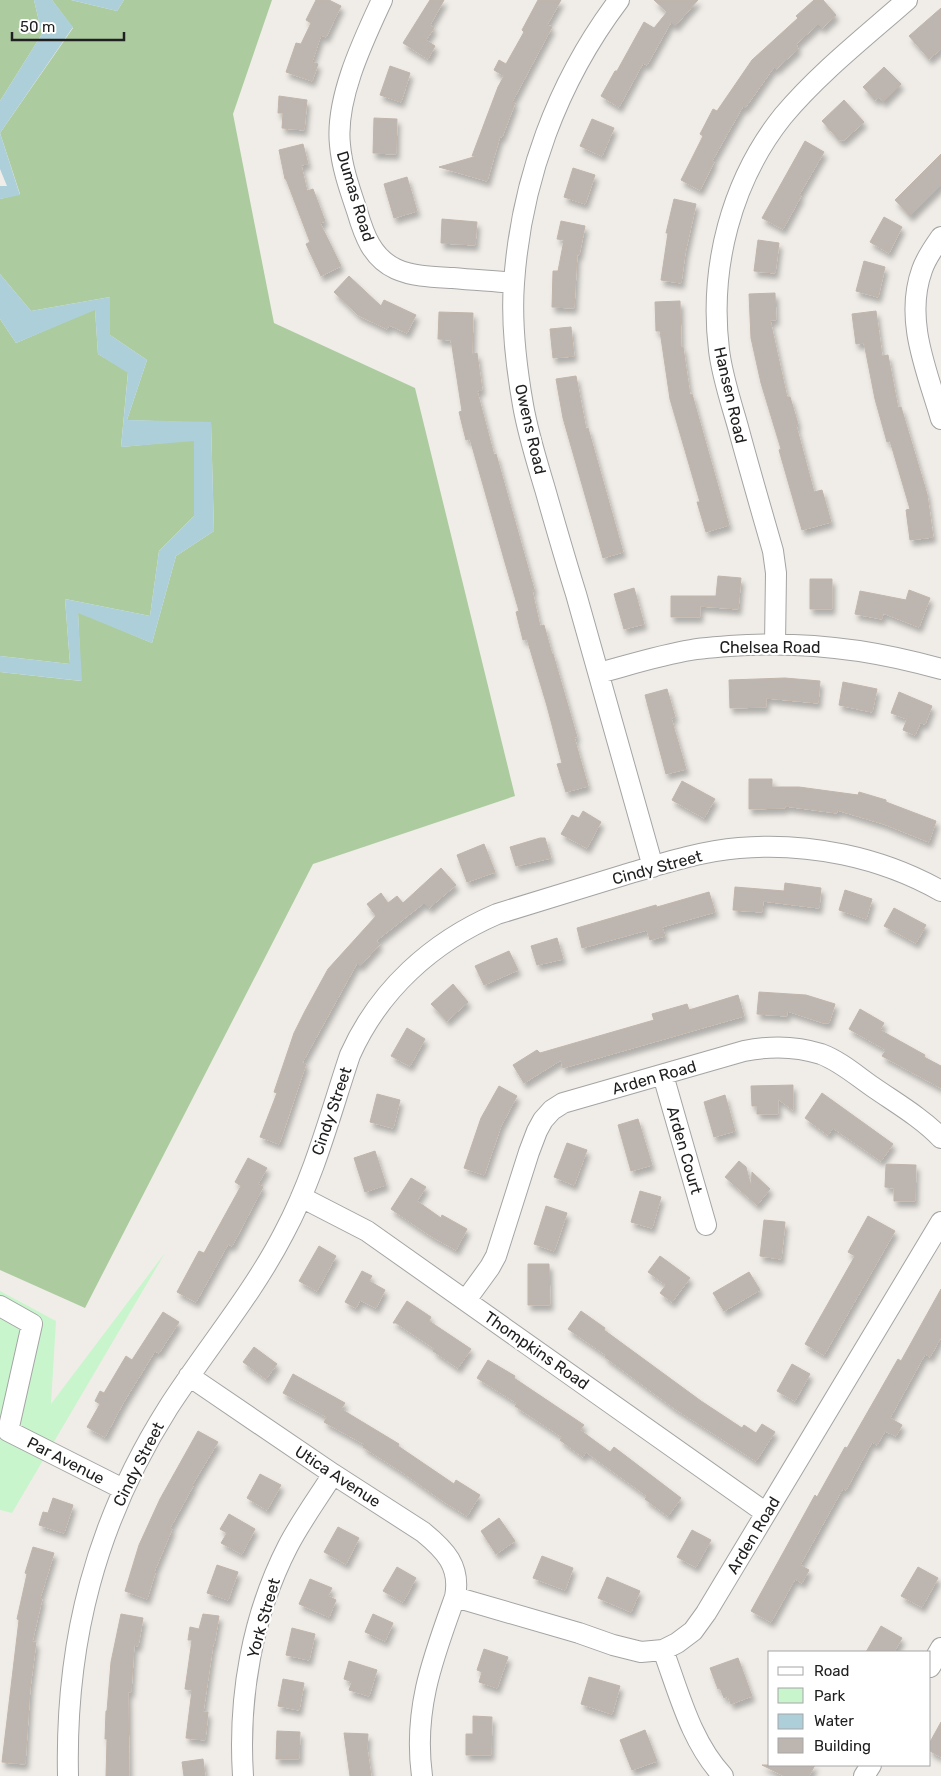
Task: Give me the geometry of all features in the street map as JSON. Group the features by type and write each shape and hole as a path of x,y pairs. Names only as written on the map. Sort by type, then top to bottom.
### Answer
{"street":[{"name":"Dumas Road","path":"382,0 361,49 345,95 340,128 343,163 366,240 387,264 406,272 432,277 514,283"},
{"name":"Owens Road","path":"619,0 577,63 550,122 526,199 514,283 514,339 523,407 532,448 599,673 652,867"},
{"name":"Hansen Road","path":"775,644 776,573 773,551 725,381 719,352 716,312 717,288 722,258 731,218 747,174 762,147 783,117 811,85 907,0"},
{"path":"941,236 928,256 922,270 918,288 915,322 941,419"},
{"name":"Chelsea Road","path":"599,673 692,650 775,644 824,646 869,652 941,669"},
{"name":"Cindy Street","path":"68,1776 68,1728 71,1686 82,1616 95,1562 123,1488 152,1435 189,1376 263,1270 285,1232 301,1197 359,1034 382,1001 411,969 459,933 497,914 652,867 712,852 738,848 771,847 843,854 885,865 941,891"},
{"name":"Arden Road","path":"466,1300 496,1256 529,1152 543,1120 552,1110 563,1103 758,1048 789,1048 822,1054 835,1061 922,1122 941,1138"},
{"name":"Arden Court","path":"663,1075 706,1225"},
{"name":"Thompkins Road","path":"301,1197 367,1231 766,1513"},
{"name":"Arden Road","path":"455,1596 622,1648 641,1652 663,1650 694,1631 941,1222"},
{"name":"Par Avenue","path":"0,1306 32,1324 8,1431 123,1488"},
{"name":"Utica Avenue","path":"189,1376 333,1474 423,1532 449,1557 455,1571 457,1585 455,1596 429,1670 421,1707 419,1734 422,1776"},
{"name":"York Street","path":"243,1776 243,1704 258,1622 287,1548 333,1474"},
{"path":"931,1664 941,1648"},
{"path":"663,1650 697,1739 712,1764 723,1776"}],"green space":[{"path":"0,0 34,0 42,34 0,101"},
{"path":"52,0 71,0 117,11 124,0 272,0 233,114 274,323 415,388 515,796 313,864 85,1308 0,1270 0,672 81,681 78,612 152,643 176,556 214,531 211,423 127,420 147,360 110,335 110,297 31,311 0,274 0,199 20,194 0,133 73,28"},
{"path":"95,309 98,354 128,372 121,447 194,440 194,516 159,551 150,616 65,599 70,664 0,656 0,319 16,343"},
{"path":"165,1253 12,1513 0,1510 0,1291 56,1321 51,1404"}],"water":[{"path":"34,0 52,0 73,27 0,133 0,101 42,34"},
{"path":"71,0 124,0 117,11"},
{"path":"0,133 20,195 0,199 0,186 7,186 0,169"},
{"path":"0,274 31,311 110,297 110,335 147,360 127,420 211,422 214,531 176,556 152,643 78,613 82,681 0,672 0,656 70,664 65,599 150,616 159,551 194,516 194,441 121,447 128,373 98,354 95,310 16,343 0,319"}],"building":[{"path":"316,0 329,0 341,6 326,37 321,35 312,62 318,64 312,81 286,72 296,43 301,44 311,23 306,20"},
{"path":"430,0 444,0 430,25 434,28 426,40 435,46 428,59 403,43"},
{"path":"538,0 561,0 547,25 552,27 512,102 515,103 502,137 500,136 487,181 439,167 477,156 472,156 504,76 494,70 499,60 506,64 524,32 522,30"},
{"path":"654,0 698,0 675,26 671,22 647,65 643,63 619,107 601,96 644,22 654,28 667,12"},
{"path":"814,0 823,0 836,15 822,28 818,24 796,44 798,49 776,69 774,67 745,108 743,106 712,161 714,162 700,190 681,180 703,136 700,134 713,109 717,111 752,60 798,18 796,16"},
{"path":"941,8 941,49 929,59 909,36"},
{"path":"390,66 410,73 401,102 380,95"},
{"path":"884,67 901,84 883,102 879,97 875,100 863,87"},
{"path":"279,96 307,100 304,130 282,128 283,113 278,113"},
{"path":"844,100 864,122 844,140 839,140 822,121"},
{"path":"374,118 397,119 396,154 373,153"},
{"path":"592,119 614,128 602,156 580,146"},
{"path":"805,141 824,152 799,195 801,196 783,229 762,218"},
{"path":"303,144 308,164 301,165 307,191 313,189 325,221 320,223 341,266 321,276 306,244 310,242 285,179 279,150"},
{"path":"941,154 941,185 910,216 895,200"},
{"path":"573,168 595,175 585,204 564,197"},
{"path":"407,177 417,211 394,218 384,184"},
{"path":"674,199 696,204 685,253 681,283 661,280 668,233 666,233"},
{"path":"884,217 902,227 889,253 870,242"},
{"path":"442,219 477,222 475,245 441,243"},
{"path":"561,221 585,226 579,255 577,254 574,308 552,307 553,271 558,271 564,240 557,239"},
{"path":"758,240 779,243 775,273 754,271"},
{"path":"864,261 885,267 878,297 856,291"},
{"path":"349,276 381,306 384,300 416,315 407,333 389,325 387,329 358,315 334,292"},
{"path":"775,293 776,320 770,320 787,397 790,397 798,424 796,425 814,492 822,490 831,522 802,530 779,450 781,449 761,383 751,338 749,294"},
{"path":"680,301 681,347 683,347 690,395 692,394 729,525 706,532 697,502 700,502 670,399 660,331 656,331 655,302"},
{"path":"876,311 882,356 888,355 898,408 901,407 927,494 933,537 910,540 906,510 910,509 890,441 887,442 875,399 864,343 856,344 852,314"},
{"path":"439,312 473,313 472,354 477,353 482,390 477,391 534,589 532,590 540,626 544,625 553,654 577,737 574,737 588,786 566,792 557,764 562,763 547,706 527,639 523,640 516,612 519,611 470,439 466,440 459,412 462,411 451,340 438,339"},
{"path":"571,327 574,356 553,358 550,329"},
{"path":"576,376 586,429 588,428 623,552 603,558 563,418 556,379"},
{"path":"718,576 741,578 738,609 700,606 700,617 671,617 671,596 716,596"},
{"path":"810,579 832,579 832,609 810,609"},
{"path":"634,588 644,624 624,629 614,594"},
{"path":"909,590 930,598 919,627 883,613 882,619 855,614 860,591 906,600"},
{"path":"785,678 820,681 818,703 766,698 766,707 730,708 729,680"},
{"path":"843,682 877,689 872,712 839,705"},
{"path":"667,689 675,717 671,718 686,769 666,774 645,695"},
{"path":"899,692 932,706 925,724 920,723 915,735 903,730 907,719 891,713"},
{"path":"749,779 772,779 772,787 799,787 858,795 859,792 886,800 886,802 936,821 929,842 884,824 837,810 837,813 785,806 785,808 749,809"},
{"path":"682,781 715,799 704,818 672,800"},
{"path":"583,811 601,822 587,848 561,834 572,815 579,818"},
{"path":"545,838 551,858 516,866 510,847"},
{"path":"484,844 495,872 467,882 457,855"},
{"path":"441,868 456,885 429,908 424,903 376,941 380,944 360,966 357,963 302,1063 306,1064 279,1144 260,1137 277,1093 274,1092 294,1033 305,1011 328,969 376,916 367,904 381,893 388,903 397,896 403,903"},
{"path":"785,883 821,888 819,908 763,901 762,912 733,910 735,887 784,891"},
{"path":"845,890 872,899 866,919 839,910"},
{"path":"709,892 715,912 662,927 665,936 650,940 647,930 582,948 577,928"},
{"path":"894,908 926,925 916,943 884,926"},
{"path":"557,938 563,959 537,965 531,946"},
{"path":"509,951 518,970 484,985 475,966"},
{"path":"453,984 468,1002 447,1021 431,1004"},
{"path":"759,992 806,995 835,1004 829,1023 787,1011 787,1016 757,1014"},
{"path":"738,995 744,1016 563,1068 561,1060 524,1083 513,1065 537,1050 540,1053 654,1020 652,1014 687,1004 689,1010"},
{"path":"860,1009 884,1023 880,1030 941,1066 941,1088 882,1056 886,1050 849,1029"},
{"path":"407,1028 425,1039 410,1066 391,1056"},
{"path":"793,1085 793,1110 778,1099 778,1114 757,1114 757,1106 752,1106 751,1086"},
{"path":"499,1086 517,1096 501,1126 484,1175 464,1168 481,1118"},
{"path":"822,1093 893,1144 881,1161 833,1128 828,1135 805,1118"},
{"path":"377,1094 400,1100 393,1128 370,1122"},
{"path":"725,1095 735,1131 714,1137 704,1102"},
{"path":"638,1119 652,1165 631,1171 618,1125"},
{"path":"567,1143 587,1150 574,1185 554,1177"},
{"path":"375,1151 386,1185 365,1192 354,1158"},
{"path":"248,1158 267,1168 258,1184 263,1187 232,1246 228,1244 196,1302 177,1292 199,1251 204,1253 241,1186 235,1182"},
{"path":"739,1161 746,1167 751,1186 752,1172 770,1189 757,1205 725,1177"},
{"path":"886,1164 916,1165 915,1201 894,1201 894,1188 885,1187"},
{"path":"411,1178 426,1187 417,1201 441,1218 442,1215 467,1229 456,1250 391,1209"},
{"path":"640,1191 661,1197 652,1228 631,1222"},
{"path":"546,1206 567,1213 554,1251 534,1244"},
{"path":"868,1216 895,1231 824,1355 805,1344 855,1256 848,1252"},
{"path":"764,1220 785,1222 781,1259 760,1256"},
{"path":"319,1246 336,1256 317,1291 299,1281"},
{"path":"660,1256 690,1278 672,1302 660,1293 666,1285 648,1272"},
{"path":"528,1264 549,1264 550,1305 528,1305"},
{"path":"362,1271 372,1276 369,1281 385,1290 376,1308 360,1300 356,1308 345,1302"},
{"path":"749,1272 760,1290 724,1311 713,1293"},
{"path":"941,1289 941,1337 930,1357 925,1354 890,1418 902,1425 896,1436 885,1431 877,1445 872,1442 846,1490 843,1488 800,1565 809,1570 802,1583 795,1579 771,1622 751,1611 815,1495 817,1497 845,1447 847,1448 898,1359 901,1361"},
{"path":"407,1301 431,1317 429,1321 471,1349 458,1368 433,1351 435,1349 396,1323 393,1323"},
{"path":"581,1311 701,1401 742,1428 744,1425 756,1433 762,1424 775,1432 756,1461 674,1408 605,1357 606,1355 568,1329"},
{"path":"163,1312 179,1322 159,1353 155,1351 123,1403 105,1437 87,1427 100,1404 95,1401 100,1391 104,1393 126,1356 132,1360"},
{"path":"254,1347 277,1364 266,1379 243,1362"},
{"path":"488,1360 515,1376 514,1378 584,1425 580,1430 610,1452 614,1447 681,1498 668,1516 645,1499 647,1496 586,1452 583,1457 560,1440 562,1437 515,1406 517,1403 477,1378"},
{"path":"792,1364 810,1374 795,1401 777,1391"},
{"path":"293,1374 345,1403 341,1409 399,1444 398,1446 454,1484 456,1480 480,1495 467,1516 363,1447 364,1444 324,1422 327,1417 283,1393"},
{"path":"198,1431 218,1442 192,1485 170,1528 172,1529 154,1572 147,1599 125,1591 139,1545 160,1499"},
{"path":"260,1474 281,1485 267,1510 247,1498"},
{"path":"53,1498 73,1505 64,1533 39,1525 43,1512 48,1513"},
{"path":"229,1514 255,1529 242,1554 221,1543 227,1533 220,1529"},
{"path":"499,1518 515,1541 496,1554 481,1531"},
{"path":"338,1527 359,1538 346,1564 324,1552"},
{"path":"692,1530 711,1540 696,1567 677,1557"},
{"path":"33,1547 54,1553 40,1598 42,1599 32,1642 36,1642 30,1688 25,1764 2,1762 19,1620 17,1619 27,1574 25,1573"},
{"path":"542,1556 573,1568 565,1590 533,1578"},
{"path":"217,1565 238,1572 228,1600 207,1593"},
{"path":"397,1567 416,1578 403,1602 383,1591"},
{"path":"918,1567 938,1578 922,1607 901,1596"},
{"path":"607,1577 640,1591 631,1612 598,1598"},
{"path":"310,1579 332,1588 328,1596 336,1600 329,1617 299,1604"},
{"path":"121,1614 143,1618 138,1646 134,1645 131,1692 128,1692 129,1776 106,1776 106,1711 111,1662"},
{"path":"203,1614 219,1616 203,1712 208,1712 205,1740 186,1738 192,1690 185,1689 192,1640 188,1640 190,1627 199,1629"},
{"path":"373,1614 393,1623 385,1641 365,1632"},
{"path":"881,1626 902,1638 895,1651 867,1651"},
{"path":"292,1628 315,1634 309,1660 286,1655"},
{"path":"484,1649 508,1657 497,1688 479,1682 482,1672 477,1670"},
{"path":"738,1658 752,1696 731,1704 728,1696 724,1698 720,1688 718,1689 710,1668"},
{"path":"349,1661 377,1670 369,1696 349,1690 352,1682 344,1679"},
{"path":"589,1677 620,1686 612,1714 581,1704"},
{"path":"283,1679 304,1683 299,1710 278,1706"},
{"path":"473,1716 492,1717 491,1755 466,1755 466,1734 473,1734"},
{"path":"941,1722 941,1757 931,1752 931,1740"},
{"path":"645,1730 657,1761 632,1770 620,1740"},
{"path":"277,1731 300,1732 299,1759 276,1759"},
{"path":"344,1733 368,1734 367,1748 371,1776 350,1776"},
{"path":"203,1759 205,1776 184,1776 182,1762"},
{"path":"762,1765 814,1766 809,1776 784,1776"}]}
